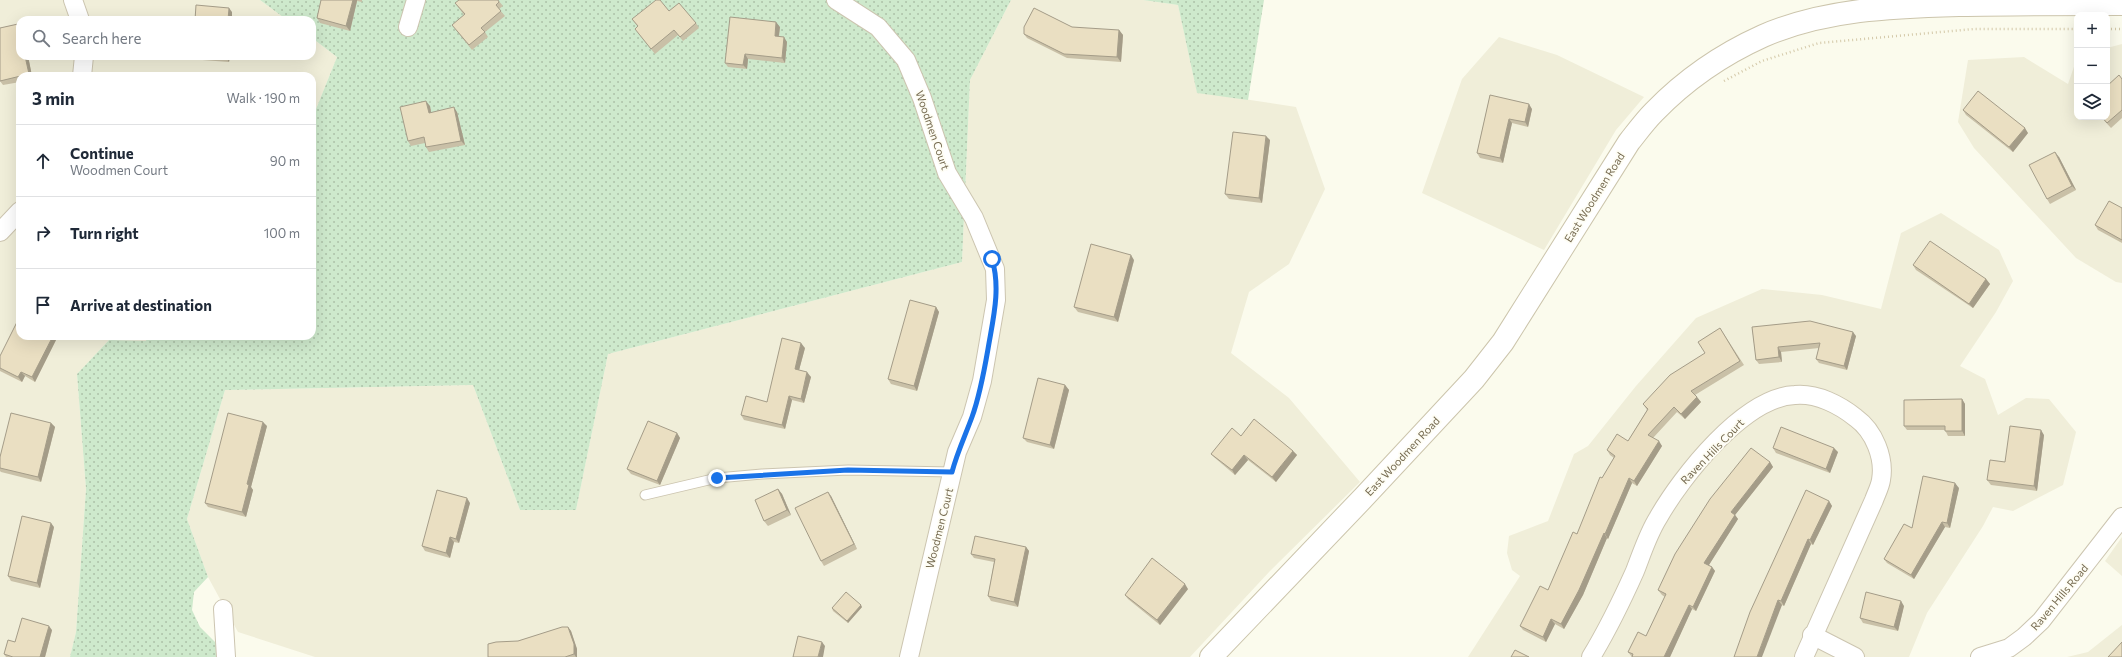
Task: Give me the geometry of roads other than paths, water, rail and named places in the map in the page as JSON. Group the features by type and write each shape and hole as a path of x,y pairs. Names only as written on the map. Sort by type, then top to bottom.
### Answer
{"main road":[{"name":"East Woodmen Road","path":"1212,657 1474,379 1503,342 1629,142 1653,112 1684,85 1721,59 1762,36 1794,25 1831,16 1884,7 1995,2 2122,4"}],"street":[{"path":"73,0 79,16"},
{"path":"408,27 416,0"},
{"name":"Woodmen Court","path":"836,0 878,27 906,60 922,98 947,173 974,218 995,269 996,300 982,381 972,417 957,452 909,657"},
{"path":"82,72 84,60"},
{"path":"0,232 16,215"},
{"name":"Raven Hills Court","path":"1591,657 1620,605 1657,520 1672,495 1693,468 1740,420 1760,406 1777,398 1796,394 1817,398 1844,408 1861,421 1873,439 1880,456 1881,480 1874,500 1812,635 1804,657"},
{"name":"Raven Hills Road","path":"1981,657 2009,648 2024,637 2041,621 2122,517"},
{"path":"223,609 226,657"},
{"path":"1812,635 1855,657"}],"lane":[{"path":"645,495 717,478 762,474 848,470 952,472"}]}
